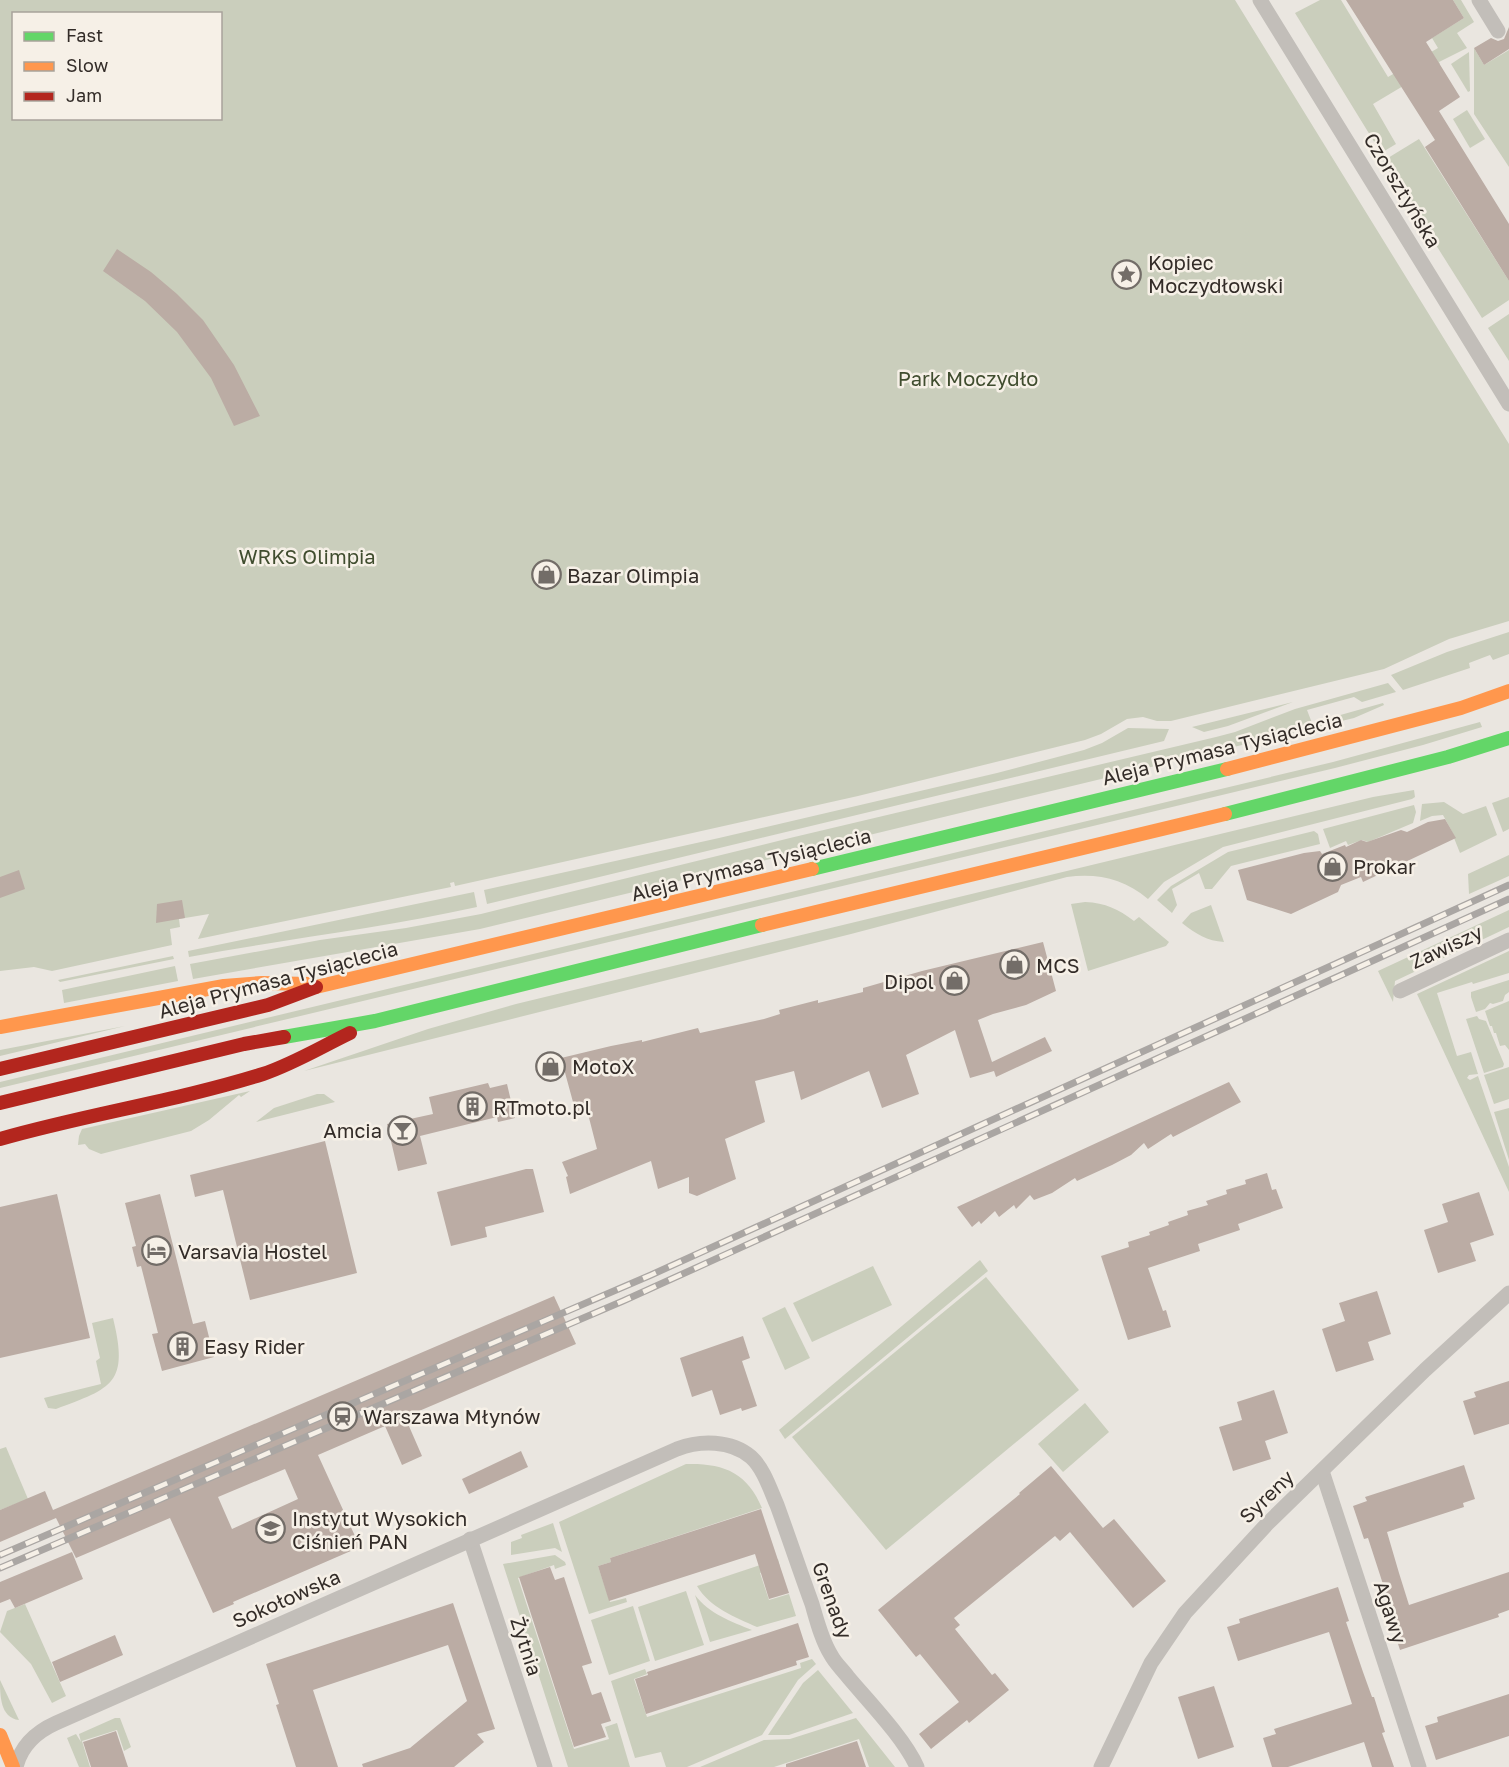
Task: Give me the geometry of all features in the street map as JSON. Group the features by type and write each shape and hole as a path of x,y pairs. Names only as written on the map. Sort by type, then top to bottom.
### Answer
{"main road":[{"name":"Aleja Prymasa Tysiąclecia","path":"0,1069 268,1005 325,984 637,912 1234,767 1461,708 1509,692"},
{"path":"0,1103 276,1037 375,1021 629,957 1242,810 1448,757 1509,738"},
{"path":"0,1027 224,986 261,983 325,984"},
{"path":"0,1139 265,1073 295,1061 375,1021"},
{"path":"0,1735 15,1767"}],"street":[{"name":"Czorsztyńska","path":"1260,0 1509,404"},
{"path":"1479,0 1498,31"},
{"name":"Zawiszy","path":"1400,991 1509,940"},
{"name":"Syreny","path":"1101,1767 1151,1663 1185,1613 1244,1547 1425,1370 1509,1293"},
{"name":"Sokołowska","path":"15,1767 20,1753 45,1728 470,1539 686,1446 707,1443 725,1445"},
{"name":"Grenady","path":"725,1445 751,1457 764,1475 831,1655 914,1759 917,1767"},
{"name":"Agawy","path":"1322,1471 1419,1767"},
{"name":"Żytnia","path":"470,1539 545,1767"}],"green space":[{"path":"0,0 1235,0 1509,444 1509,621 1449,639 1384,669 1171,721 1157,721 1143,717 1127,719 1085,740 858,796 455,886 454,882 450,883 451,887 198,939 209,914 179,919 180,927 170,929 172,945 52,971 34,967 0,971"},
{"path":"1320,0 1341,0 1388,77 1438,48 1432,38 1464,18 1453,0 1461,0 1474,22 1457,33 1467,48 1439,62 1440,64 1373,104 1396,144 1381,153 1295,13"},
{"path":"1474,48 1484,65 1509,50 1509,167 1474,114"},
{"path":"1469,52 1470,91 1468,92 1451,64"},
{"path":"1467,110 1485,139 1470,148 1453,119"},
{"path":"1419,139 1509,281 1509,300 1482,318 1383,161"},
{"path":"1509,314 1509,361 1488,328"},
{"path":"1509,632 1509,654 1493,660 1490,655 1469,663 1470,668 1403,690 1391,675 1447,652"},
{"path":"1388,683 1396,692 1362,702 1354,697 1307,710 1312,723 1383,703 1384,705 1354,718 480,929 193,979 190,964 481,914 1216,737 1295,709"},
{"path":"1293,702 1228,726 1204,732 1192,727"},
{"path":"1480,722 1482,727 1335,768 0,1088 0,1082 1333,762"},
{"path":"1128,728 1169,729 1164,741 487,904 484,890 997,773 1084,750"},
{"path":"1414,790 1415,797 1412,799 1223,847 1164,882 1148,899 1130,887 1110,879 1089,876 1067,877 851,934 304,1071 428,1029 516,1004 1373,797"},
{"path":"1509,797 1509,829 1503,832 1492,803"},
{"path":"1444,802 1463,814 1486,806 1497,835 1460,853 1455,837 1443,815 1432,816 1420,821 1422,804"},
{"path":"1414,805 1416,812 1413,823 1368,842 1362,840 1348,845 1346,841 1330,848 1323,829"},
{"path":"1314,831 1318,834 1320,844 1231,866 1212,889 1205,889 1199,873 1172,889 1177,905 1172,913 1157,900 1171,886 1228,852"},
{"path":"1509,855 1509,876 1469,894 1468,874"},
{"path":"474,892 477,907 189,957 188,951"},
{"path":"1085,902 1111,907 1134,921 1139,917 1169,942 1166,946 1088,971 1071,904"},
{"path":"1211,905 1224,942 1202,936 1182,923 1191,913"},
{"path":"1509,910 1509,927 1395,981 1393,1002 1378,971"},
{"path":"1509,951 1509,973 1437,993 1457,1056 1471,1052 1478,1074 1469,1075 1467,1078 1470,1080 1478,1076 1509,1167 1509,1192 1417,994"},
{"path":"173,956 174,959 60,982 58,980"},
{"path":"175,966 178,981 64,1003 62,990"},
{"path":"1509,980 1509,992 1503,1001 1490,1003 1485,1009 1476,1012 1471,992"},
{"path":"1509,1001 1509,1050 1505,1045 1500,1046 1485,1011"},
{"path":"1477,1016 1486,1021 1504,1064 1503,1067 1484,1073 1466,1019"},
{"path":"125,1026 0,1056 0,1050"},
{"path":"1509,1067 1509,1099 1494,1104 1484,1075"},
{"path":"250,1091 241,1097 239,1095 209,1120 191,1131 101,1154 89,1149 85,1144 78,1145 82,1129"},
{"path":"317,1094 324,1094 335,1102 256,1122 274,1108"},
{"path":"1509,1108 1509,1160 1494,1112"},
{"path":"980,1260 988,1271 785,1439 779,1430"},
{"path":"873,1266 892,1305 812,1342 793,1303"},
{"path":"986,1277 1079,1390 886,1550 792,1437"},
{"path":"785,1307 810,1358 785,1370 762,1318"},
{"path":"113,1318 119,1357 117,1370 112,1380 91,1395 56,1409 48,1408 44,1398 101,1384 96,1361 100,1358 92,1323"},
{"path":"1085,1403 1109,1432 1063,1472 1038,1444"},
{"path":"6,1447 28,1499 0,1510 0,1449"},
{"path":"686,1464 711,1465 732,1472 749,1486 762,1508 610,1558 611,1562 598,1566 610,1602 626,1598 627,1602 589,1614 559,1522"},
{"path":"553,1523 562,1552 555,1548 511,1555 511,1542 522,1538 521,1535"},
{"path":"555,1555 566,1565 555,1569 554,1565 518,1578 574,1749 609,1739 605,1727 617,1723 630,1767 568,1767 503,1564"},
{"path":"778,1559 780,1567 760,1573 769,1600 789,1594 796,1616 757,1627 716,1606 702,1594 697,1586"},
{"path":"686,1591 704,1645 655,1661 638,1607"},
{"path":"695,1595 713,1612 752,1630 710,1642"},
{"path":"25,1604 66,1696 52,1703 31,1664 0,1632 7,1611"},
{"path":"633,1606 650,1661 609,1675 591,1620"},
{"path":"812,1659 816,1664 798,1680 762,1735 687,1767 666,1767 661,1752 635,1758 611,1681 645,1669 647,1674 634,1679 647,1717 801,1668 800,1663"},
{"path":"818,1670 853,1713 789,1735 768,1735 803,1683"},
{"path":"0,1680 19,1720 8,1715 2,1705"},
{"path":"115,1718 120,1718 131,1747 124,1751 117,1730 82,1741 90,1767 79,1767 67,1738 76,1734 81,1742 79,1734"},
{"path":"856,1718 895,1767 869,1767 859,1739 774,1767 700,1767 764,1740 790,1739"}],"building":[{"path":"1346,0 1453,0 1464,18 1426,42 1460,97 1439,111 1509,224 1509,281 1425,147 1435,140"},
{"path":"1509,27 1509,49 1484,65 1474,48 1491,38 1498,41 1504,39"},
{"path":"117,249 151,272 203,320 234,365 260,416 234,426 211,378 177,332 145,301 103,271"},
{"path":"1445,819 1456,838 1363,882 1361,877 1341,885 1338,892 1291,914 1247,900 1238,870 1304,853 1320,851 1322,854 1361,840 1367,842 1401,830 1407,832 1428,822"},
{"path":"19,870 25,889 0,898 0,877"},
{"path":"182,900 185,918 156,923 157,904"},
{"path":"1043,942 1056,991 1026,1005 978,1020 992,1062 1045,1037 1052,1051 996,1077 994,1071 970,1078 955,1030 906,1055 919,1094 882,1108 869,1071 801,1100 794,1071 755,1081 765,1122 725,1139 736,1179 697,1196 689,1193 689,1177 658,1189 651,1161 570,1194 566,1177 568,1176 562,1162 597,1149 587,1110 576,1113 561,1058 698,1028 700,1033 764,1019 780,1014 779,1010 863,992 863,988 922,971"},
{"path":"1229,1082 1241,1102 1173,1137 1171,1134 1148,1149 1144,1143 1131,1155 1112,1165 1077,1181 1075,1178 1052,1193 1034,1200 1030,1195 1016,1209 1014,1205 999,1217 995,1211 981,1224 979,1221 972,1227 957,1207"},
{"name":"RTmoto.pl","path":"488,1083 490,1088 507,1084 515,1118 498,1122 497,1117 420,1136 427,1164 398,1171 387,1124 433,1114 429,1097"},
{"path":"325,1141 357,1273 250,1300 223,1190 195,1197 190,1175"},
{"path":"533,1169 544,1212 485,1227 487,1237 451,1246 437,1192"},
{"path":"1267,1173 1272,1190 1276,1189 1283,1208 1238,1224 1240,1230 1198,1244 1200,1251 1148,1268 1171,1327 1128,1340 1101,1256 1129,1247 1128,1242 1150,1235 1149,1232 1169,1225 1168,1222 1188,1215 1187,1211 1208,1205 1206,1201 1227,1194 1226,1190 1246,1184 1245,1180"},
{"path":"1479,1192 1494,1235 1470,1243 1476,1261 1438,1273 1424,1230 1448,1222 1442,1204"},
{"path":"57,1194 90,1338 0,1358 0,1207"},
{"path":"160,1194 193,1324 205,1321 214,1357 162,1371 152,1334 158,1333 141,1266 137,1267 132,1247 136,1246 125,1203"},
{"path":"1377,1291 1391,1334 1368,1342 1374,1360 1336,1372 1322,1329 1345,1321 1339,1303"},
{"path":"554,1296 576,1344 405,1417 422,1456 402,1465 385,1426 318,1455 360,1547 233,1602 234,1604 213,1613 170,1518 76,1558 56,1518 0,1542 0,1510 45,1491 53,1510","holes":["285,1469 298,1499 232,1529 218,1497"]},
{"path":"743,1336 750,1358 742,1361 757,1406 742,1411 741,1408 720,1415 712,1390 692,1397 680,1358"},
{"path":"1509,1381 1509,1424 1474,1435 1463,1401 1476,1397 1474,1392"},
{"path":"1274,1390 1288,1433 1265,1441 1271,1459 1233,1471 1219,1427 1242,1420 1237,1402"},
{"path":"521,1451 528,1467 469,1494 462,1479"},
{"path":"1464,1465 1475,1499 1463,1503 1464,1507 1387,1532 1399,1573 1409,1605 1509,1572 1509,1610 1498,1614 1499,1617 1400,1650 1389,1616 1393,1615 1368,1538 1364,1539 1353,1506 1367,1501 1365,1497"},
{"path":"1051,1466 1103,1528 1114,1519 1166,1581 1133,1608 1070,1532 1060,1541 1055,1536 954,1618 960,1625 955,1629 992,1675 995,1673 1009,1690 969,1723 967,1720 931,1749 919,1734 959,1702 920,1654 916,1657 878,1610"},
{"path":"761,1509 789,1593 769,1599 755,1554 609,1601 598,1566 611,1562 610,1558"},
{"path":"72,1552 83,1579 15,1608 10,1599 0,1603 0,1582"},
{"path":"550,1567 555,1580 564,1577 592,1663 582,1666 592,1695 601,1692 611,1721 601,1724 606,1737 574,1747 519,1577"},
{"path":"1338,1587 1349,1621 1346,1622 1372,1697 1374,1697 1385,1732 1382,1733 1394,1767 1372,1767 1364,1742 1288,1767 1272,1767 1263,1738 1276,1734 1274,1729 1352,1704 1329,1632 1238,1661 1227,1627 1240,1623 1239,1619"},
{"path":"453,1603 495,1729 477,1734 484,1742 454,1767 363,1767 362,1764 410,1748 467,1701 448,1645 313,1690 338,1767 296,1767 276,1705 279,1704 266,1664"},
{"path":"798,1623 809,1657 796,1661 797,1665 646,1714 635,1679 648,1675 647,1672"},
{"path":"115,1635 123,1655 60,1682 52,1662"},
{"path":"1214,1686 1234,1747 1198,1759 1178,1697"},
{"path":"1509,1694 1509,1736 1436,1760 1425,1726 1438,1722 1437,1717"},
{"path":"116,1731 128,1767 91,1767 83,1742"},
{"path":"857,1741 866,1767 786,1767 786,1764"}],"railway":[{"path":"0,1555 651,1275 1509,885"},
{"path":"0,1568 623,1301 1509,899"}],"traffic: fast":[{"path":"1225,814 1448,757 1509,738"},
{"path":"812,869 1227,769"},
{"path":"284,1037 375,1021 762,925"}],"traffic: slow":[{"path":"1227,769 1461,708 1509,691"},
{"path":"762,925 1225,814"},
{"path":"316,987 812,869"},
{"path":"0,1027 224,986 262,983 310,984"},
{"path":"0,1735 13,1767"}],"traffic: jam":[{"path":"0,1069 268,1005 316,987"},
{"path":"0,1139 231,1084 274,1070 350,1033"},
{"path":"0,1103 244,1044 284,1037"}],"place":[{"name":"Kopiec Moczydłowski","path":"1127,274"},
{"name":"Bazar Olimpia","path":"546,575"},
{"name":"Prokar","path":"1332,866"},
{"name":"MCS","path":"1015,965"},
{"name":"Dipol","path":"955,981"},
{"name":"MotoX","path":"551,1066"},
{"name":"RTmoto.pl","path":"472,1107"},
{"name":"Amcia","path":"403,1130"},
{"name":"Varsavia Hostel","path":"157,1251"},
{"name":"Easy Rider","path":"183,1346"},
{"name":"Warszawa Młynów","path":"342,1416"},
{"name":"Instytut Wysokich Ciśnień PAN","path":"271,1529"}],"park label":[{"name":"Park Moczydło","path":"968,378"},
{"name":"WRKS Olimpia","path":"307,556"}]}
